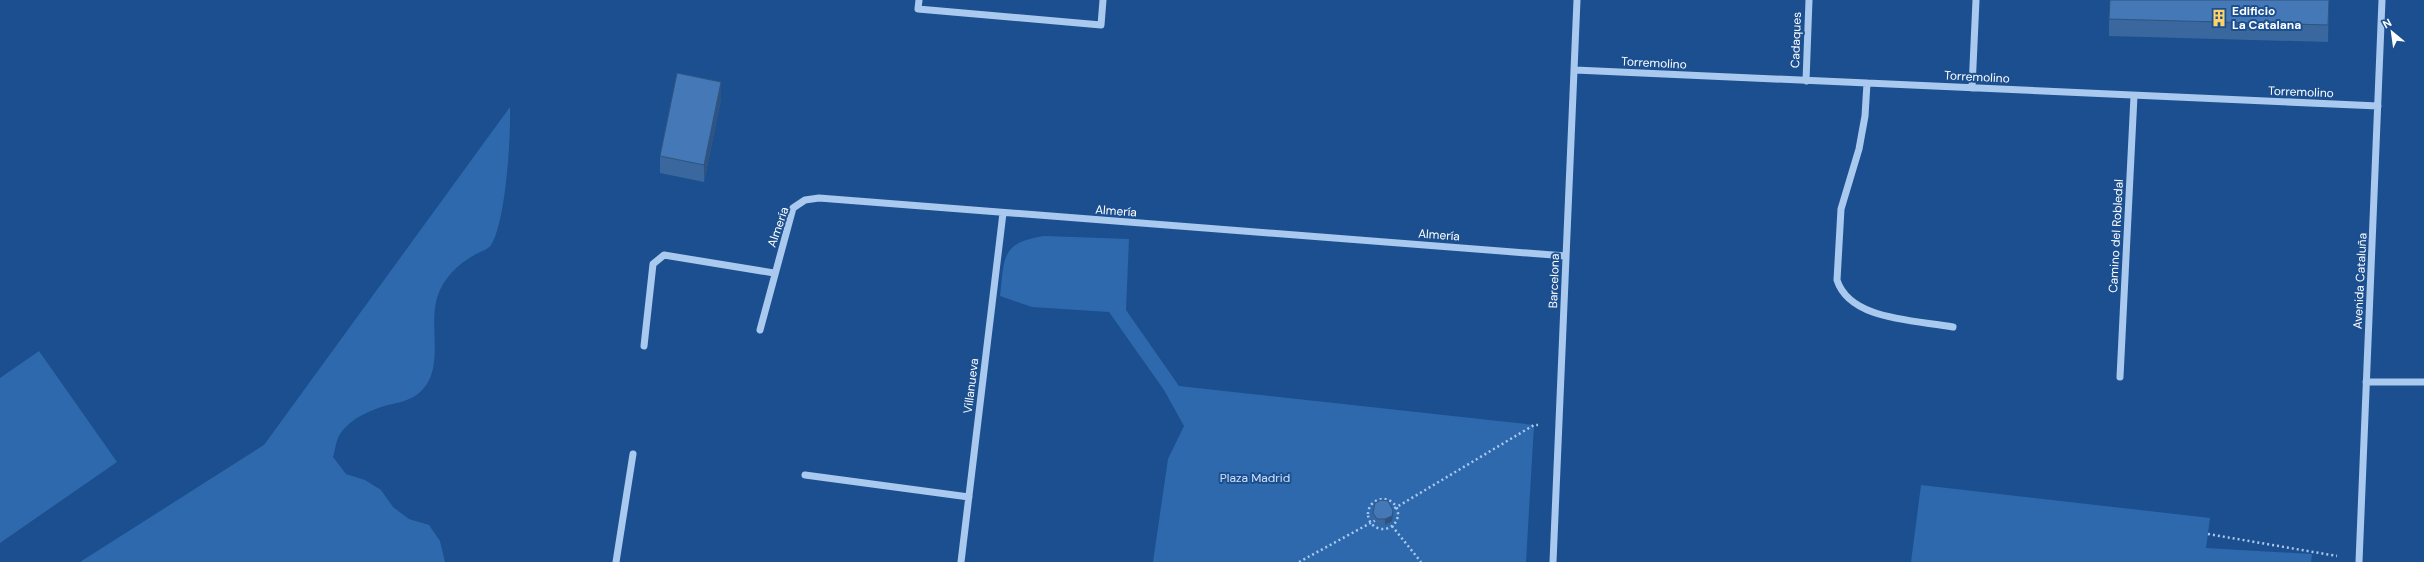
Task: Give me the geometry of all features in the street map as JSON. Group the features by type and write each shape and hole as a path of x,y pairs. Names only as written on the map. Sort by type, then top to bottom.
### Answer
{"street":[{"path":"919,0 918,8 1100,25 1103,0"},
{"name":"Barcelona","path":"1553,562 1577,0"},
{"name":"Cadaques","path":"1806,81 1808,0"},
{"path":"1972,88 1976,0"},
{"name":"Avenida Cataluña","path":"2359,561 2382,0"},
{"name":"Torremolino","path":"1575,70 2378,106"},
{"path":"1868,83 1865,116 1859,149 1841,209 1838,280 1840,288 1854,303 1872,313 1953,327"},
{"name":"Camino del Robledal","path":"2120,377 2134,96"},
{"name":"Almería","path":"760,330 793,208 805,200 820,198 1566,256"},
{"name":"Villanueva","path":"961,562 1003,213"},
{"path":"644,346 653,264 664,256 774,274"},
{"path":"2366,382 2424,382"},
{"path":"616,562 633,454"},
{"path":"805,475 969,497"}],"path":[{"path":"1299,562 1396,508 1534,425"},
{"path":"1379,500 1390,502 1396,508 1398,514 1392,526 1378,528 1370,523 1368,515 1372,504 1379,500"},
{"path":"1392,526 1420,562"},
{"path":"2208,534 2359,561"}],"green space":[{"path":"510,107 510,138 504,199 496,234 490,246 457,267 443,284 437,298 435,310 434,361 432,373 427,384 412,398 374,409 355,419 344,428 340,434 333,457 346,474 365,480 381,490 393,507 409,519 429,525 440,541 445,562 80,562 264,445"},
{"name":"Plaza Madrid","path":"1044,236 1129,239 1126,310 1179,386 1534,425 1526,562 1153,562 1168,459 1184,426 1164,390 1109,312 1032,307 1000,296 1007,254 1019,243"},
{"path":"39,351 117,462 0,543 0,378"},
{"path":"1921,485 2210,518 2206,548 2312,554 2311,562 1911,562"}],"building":[{"path":"2110,0 2329,0 2328,25 2109,19"},
{"path":"677,73 721,82 704,165 660,156"},
{"path":"1381,500 1388,501 1393,510 1392,516 1385,519 1377,519 1373,513 1375,503"}],"place":[{"name":"Edificio La Catalana","path":"2219,18"}]}
